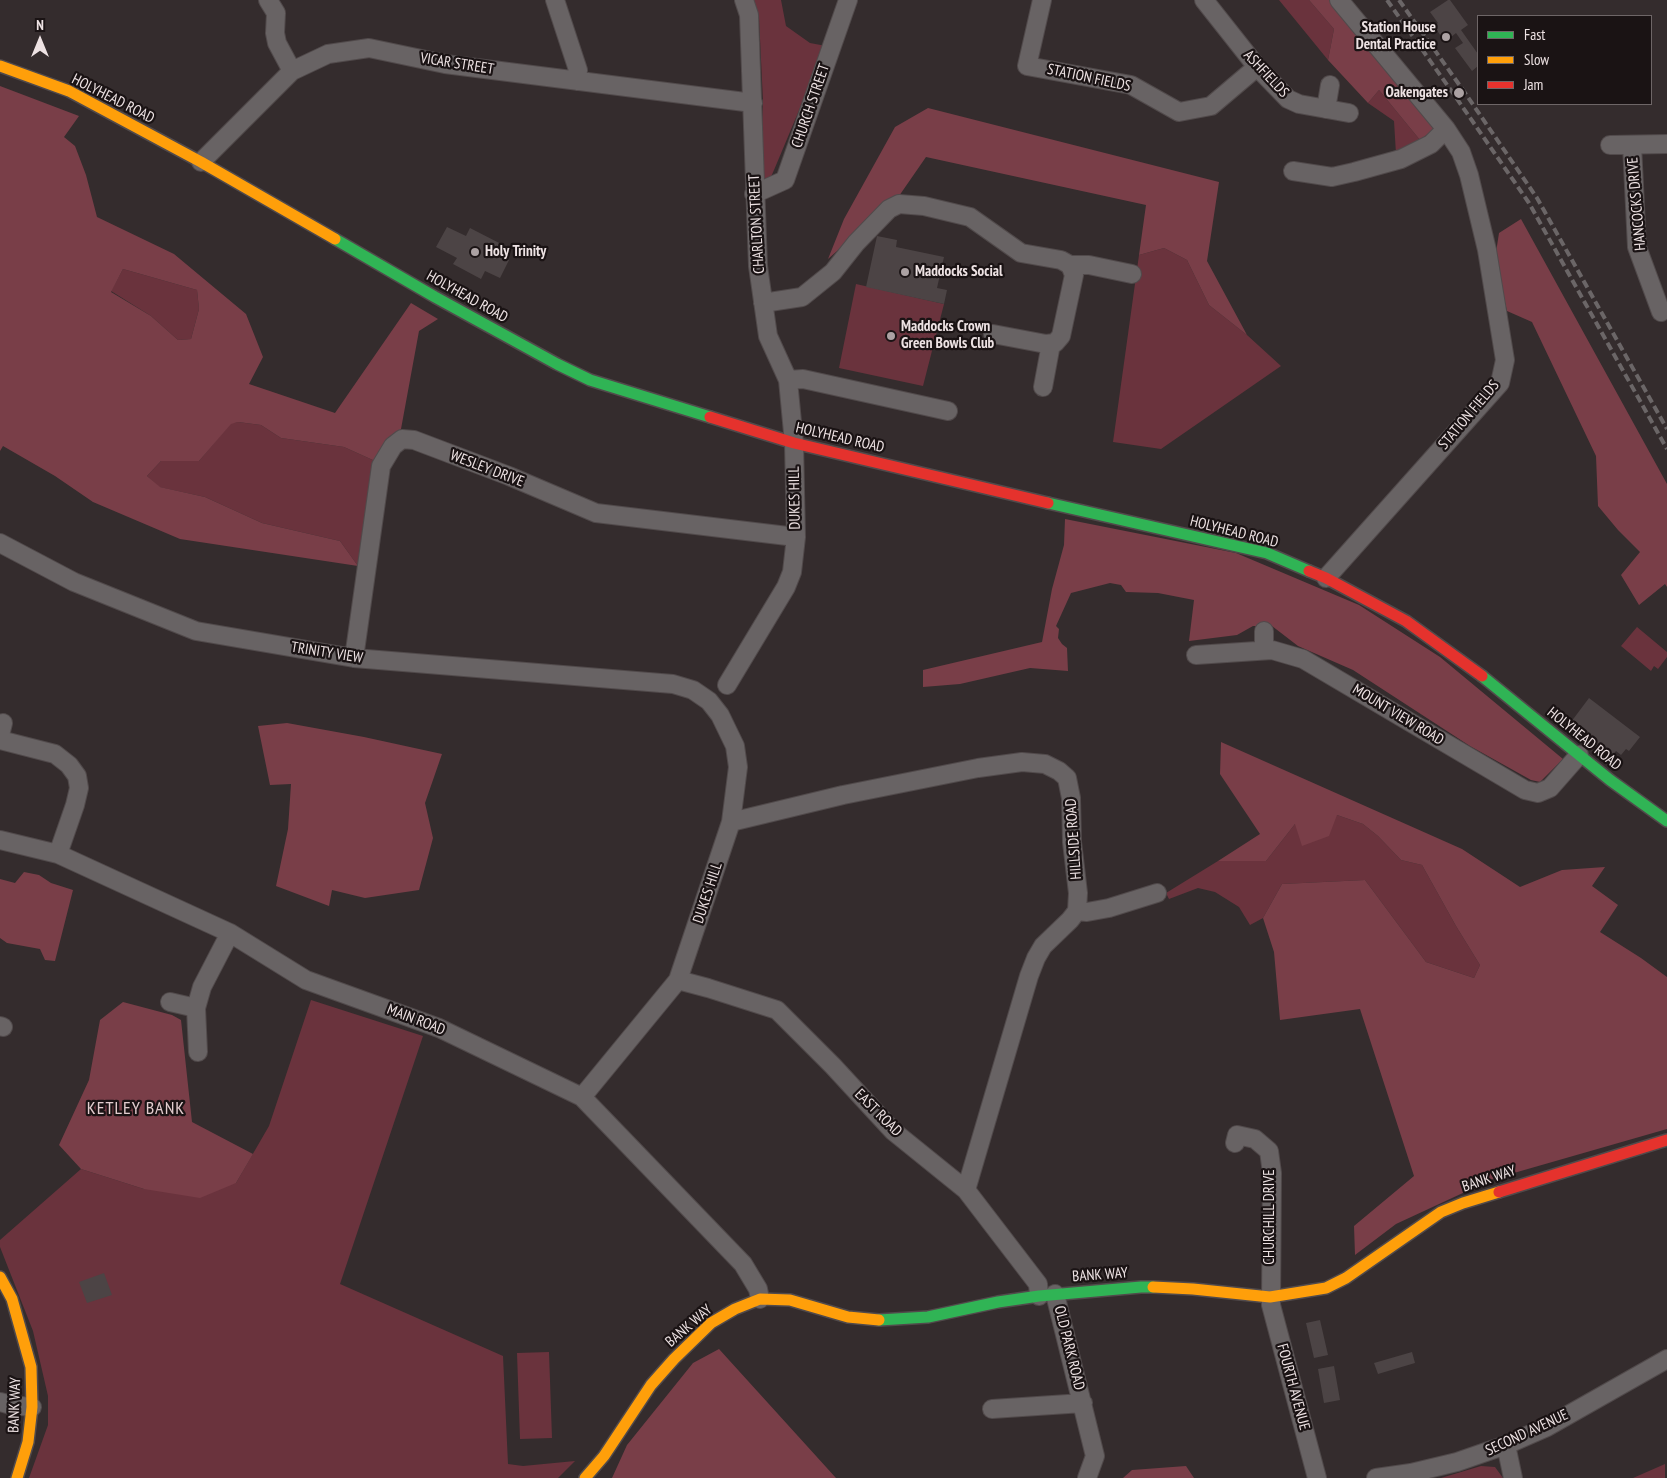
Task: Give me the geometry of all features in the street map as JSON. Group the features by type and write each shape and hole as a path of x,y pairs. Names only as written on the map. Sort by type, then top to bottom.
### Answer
{"street":[{"path":"268,0 276,13 275,33 278,43 292,71"},
{"path":"556,0 578,70 577,81"},
{"name":"CHARLTON STREET","path":"744,0 749,15 758,266 768,336 788,380 794,444"},
{"name":"CHURCH STREET","path":"754,194 785,180 848,0"},
{"name":"STATION FIELDS","path":"1042,0 1027,66 1131,85 1178,112 1211,106 1257,67"},
{"name":"ASHFIELDS","path":"1204,0 1257,67 1288,99 1299,104 1349,113"},
{"name":"STATION FIELDS","path":"1326,578 1500,383 1505,360 1487,250 1469,175 1461,152 1446,129 1339,0"},
{"name":"VICAR STREET","path":"202,162 292,71 328,54 369,48 445,64 753,103"},
{"name":"HOLYHEAD ROAD","path":"0,66 69,91 202,162 424,290 557,364 590,380 794,444 1267,553 1326,578 1406,621 1482,676 1610,780 1667,821"},
{"path":"1326,109 1330,85"},
{"path":"1293,171 1332,177 1354,172 1401,159 1431,144 1446,129"},
{"name":"HANCOCKS DRIVE","path":"1610,145 1667,144"},
{"name":"HANCOCKS DRIVE","path":"1632,145 1637,247 1660,288 1661,312"},
{"path":"763,303 802,297 833,272 856,243 889,209 899,204 924,206 970,217 1021,253 1061,260 1070,265 1089,265 1132,274"},
{"path":"993,334 1046,344 1055,343 1061,336 1074,275 1070,265"},
{"path":"1042,387 1051,344"},
{"path":"788,380 803,379 948,411"},
{"name":"WESLEY DRIVE","path":"354,658 382,466 392,446 402,439 414,440 509,476 596,513 796,537"},
{"name":"DUKES HILL","path":"727,685 786,587 792,572 796,537 794,444"},
{"name":"TRINITY VIEW","path":"0,544 74,582 196,632 354,658 673,684"},
{"path":"1264,631 1264,650"},
{"name":"MOUNT VIEW ROAD","path":"1196,655 1272,650 1303,659 1524,790 1538,793 1550,788 1580,756"},
{"name":"DUKES HILL","path":"582,1097 678,980 731,822 738,767 735,746 720,715 709,701 693,690 673,684"},
{"path":"1,732 55,754 69,764 77,776 79,788 75,805 58,854"},
{"name":"HILLSIDE ROAD","path":"731,822 978,768 1022,762 1045,764 1059,771 1069,784 1072,842 1078,893 1077,911"},
{"name":"MAIN ROAD","path":"0,840 58,854 230,933 306,980 438,1028 582,1097 743,1264 758,1289 760,1299"},
{"path":"966,1190 1029,976 1043,946 1077,911 1087,912 1109,908 1157,893"},
{"path":"198,1052 196,1008 202,987 230,933"},
{"name":"EAST ROAD","path":"678,980 777,1010 893,1131 966,1190 1048,1295"},
{"path":"170,1002 196,1008"},
{"name":"CHURCHILL DRIVE","path":"1235,1143 1238,1135 1255,1139 1269,1151 1272,1173 1270,1297"},
{"name":"BANK WAY","path":"585,1478 604,1456 651,1385 674,1358 711,1323 735,1309 760,1299 790,1300 848,1318 882,1320 928,1318 998,1302 1048,1295 1141,1287 1270,1297 1300,1294 1326,1288 1346,1278 1441,1212 1463,1203 1667,1140"},
{"name":"BANK WAY","path":"0,1277 12,1298 31,1366 32,1407 28,1442 17,1478"},
{"name":"OLD PARK ROAD","path":"1048,1295 1083,1402 1095,1456 1087,1478"},
{"name":"FOURTH AVENUE","path":"1270,1297 1270,1305 1317,1478"},
{"name":"SECOND AVENUE","path":"1376,1478 1411,1473 1457,1462 1506,1445 1547,1426 1667,1359"},
{"path":"0,1402 11,1406 32,1407"},
{"name":"OLD PARK ROAD","path":"992,1410 1083,1402"},
{"path":"1506,1445 1513,1478"}],"shaded area":[{"path":"753,0 781,0 786,26 810,43 826,46 770,179 763,180 760,176 763,101 759,18"},
{"path":"1279,0 1309,0 1334,29 1328,60"},
{"path":"1309,0 1332,0 1437,127 1420,140 1379,90 1368,103 1328,60 1334,29"},
{"path":"0,86 79,116 64,137 75,146 86,175 97,217 174,254 246,314 263,357 249,384 335,413 411,303 438,319 419,331 401,429 375,461 344,447 281,438 261,425 238,422 231,424 199,461 161,461 147,476 160,487 205,497 262,523 340,541 358,566 180,539 93,502 55,476 3,446 0,451","holes":["123,269 197,290 199,309 191,339 178,340 151,316 111,292"]},
{"path":"1379,90 1420,140 1396,154 1394,121 1368,103"},
{"path":"928,108 1219,182 1207,261 1247,335 1209,305 1187,260 1164,248 1139,255 1146,205 926,157 899,196 828,259 844,219 895,127"},
{"path":"1521,219 1667,484 1667,587 1665,584 1639,605 1621,575 1640,552 1598,506 1596,456 1532,322 1507,311 1495,259 1499,233"},
{"path":"1164,248 1187,260 1209,305 1247,335 1281,366 1161,449 1113,442 1139,255"},
{"path":"123,269 197,290 199,309 191,339 178,340 151,316 111,291"},
{"name":"Maddocks Crown Green Bowls Club","path":"856,284 944,304 923,386 839,368"},
{"path":"231,423 261,425 281,438 344,447 375,461 358,566 340,541 262,523 205,497 159,487 147,476 161,461 199,461"},
{"path":"1065,519 1236,553 1359,605 1440,657 1563,759 1540,782 1531,780 1470,746 1353,670 1298,646 1272,626 1253,626 1237,635 1189,641 1194,600 1158,593 1126,592 1121,585 1110,583 1071,593 1056,626 1059,629 1058,638 1067,648 1068,671 1030,668 960,684 923,687 923,670 1042,642 1052,589 1064,545"},
{"path":"1637,627 1667,652 1667,657 1658,669 1654,666 1651,671 1621,646"},
{"path":"287,723 442,754 425,803 433,838 419,890 365,898 332,890 329,906 276,886 288,829 291,784 270,785 258,726"},
{"path":"1221,742 1462,849 1520,887 1562,870 1605,867 1592,886 1618,905 1600,932 1667,977 1667,1129 1493,1179 1396,1224 1355,1255 1354,1226 1414,1176 1360,1009 1280,1020 1274,952 1263,918 1282,884 1365,880 1426,962 1474,978 1480,965 1422,865 1401,860 1378,836 1363,824 1337,815 1329,836 1302,846 1295,824 1266,861 1218,861 1260,834 1220,774"},
{"path":"1337,815 1363,824 1378,836 1401,860 1422,865 1480,965 1474,978 1426,962 1365,880 1282,884 1263,918 1250,925 1239,907 1215,892 1198,888 1169,899 1166,893 1218,861 1266,861 1295,824"},
{"path":"24,872 39,875 51,883 73,890 55,961 45,960 40,949 7,943 0,938 0,879 15,883"},
{"path":"311,1000 423,1036 340,1284 503,1356 508,1464 523,1466 575,1461 558,1478 29,1478 48,1425 48,1396 33,1331 0,1247 0,1240 81,1169 144,1189 236,1183 269,1126"},
{"path":"123,1002 172,1015 181,1020 192,1122 253,1154 236,1183 200,1198 144,1189 81,1169 59,1145 89,1080 100,1020"},
{"path":"719,1349 836,1478 612,1478 627,1445 693,1363"},
{"path":"549,1352 552,1438 520,1439 517,1353"},
{"path":"1665,1464 1665,1478 1633,1478"},
{"path":"1186,1466 1194,1478 1123,1478 1132,1470"},
{"path":"1481,1466 1495,1467 1503,1478 1441,1478"}],"building":[{"name":"Station House Dental Practice","path":"1450,0 1468,25 1461,30 1477,53 1477,67 1472,71 1455,48 1463,43 1456,33 1445,42 1434,26 1438,23 1430,12"},
{"name":"Holy Trinity","path":"447,227 466,236 470,228 507,247 502,257 509,260 500,278 485,271 481,279 453,264 457,258 436,247"},
{"name":"Maddocks Social","path":"877,236 897,240 896,247 944,257 937,288 947,290 944,304 866,287"},
{"path":"1589,698 1640,737 1629,751 1626,749 1621,755 1616,751 1610,758 1568,726"},
{"path":"104,1273 112,1295 87,1303 79,1282"},
{"path":"1320,1320 1328,1355 1314,1358 1306,1323"},
{"path":"1412,1352 1415,1363 1378,1374 1374,1363"},
{"path":"1334,1366 1340,1400 1324,1403 1318,1369"}],"railway":[{"path":"1387,0 1529,203 1667,449"},
{"path":"1399,0 1537,198 1667,429"}],"traffic: fast":[{"path":"335,239 435,297 590,380 710,417"},
{"path":"1048,503 1267,553 1309,571"},
{"path":"1482,676 1610,780 1667,821"},
{"path":"879,1320 928,1317 998,1302 1039,1296 1153,1287"}],"traffic: slow":[{"path":"0,66 69,91 201,162 335,239"},
{"path":"1153,1287 1270,1297 1326,1288 1346,1278 1441,1212 1499,1192"},
{"path":"0,1277 12,1299 31,1367 32,1407 28,1442 17,1478"},
{"path":"585,1478 604,1456 651,1385 674,1359 711,1323 735,1309 760,1299 790,1300 848,1317 879,1320"}],"traffic: jam":[{"path":"710,417 794,443 1048,503"},
{"path":"1309,571 1326,578 1406,621 1482,676"},
{"path":"1499,1192 1667,1140"}],"place":[{"name":"Station House Dental Practice","path":"1446,37"},
{"name":"Oakengates","path":"1459,93"},
{"name":"Holy Trinity","path":"475,252"},
{"name":"Maddocks Social","path":"905,272"},
{"name":"Maddocks Crown Green Bowls Club","path":"891,336"}],"district":[{"name":"KETLEY BANK","path":"136,1109"}]}
